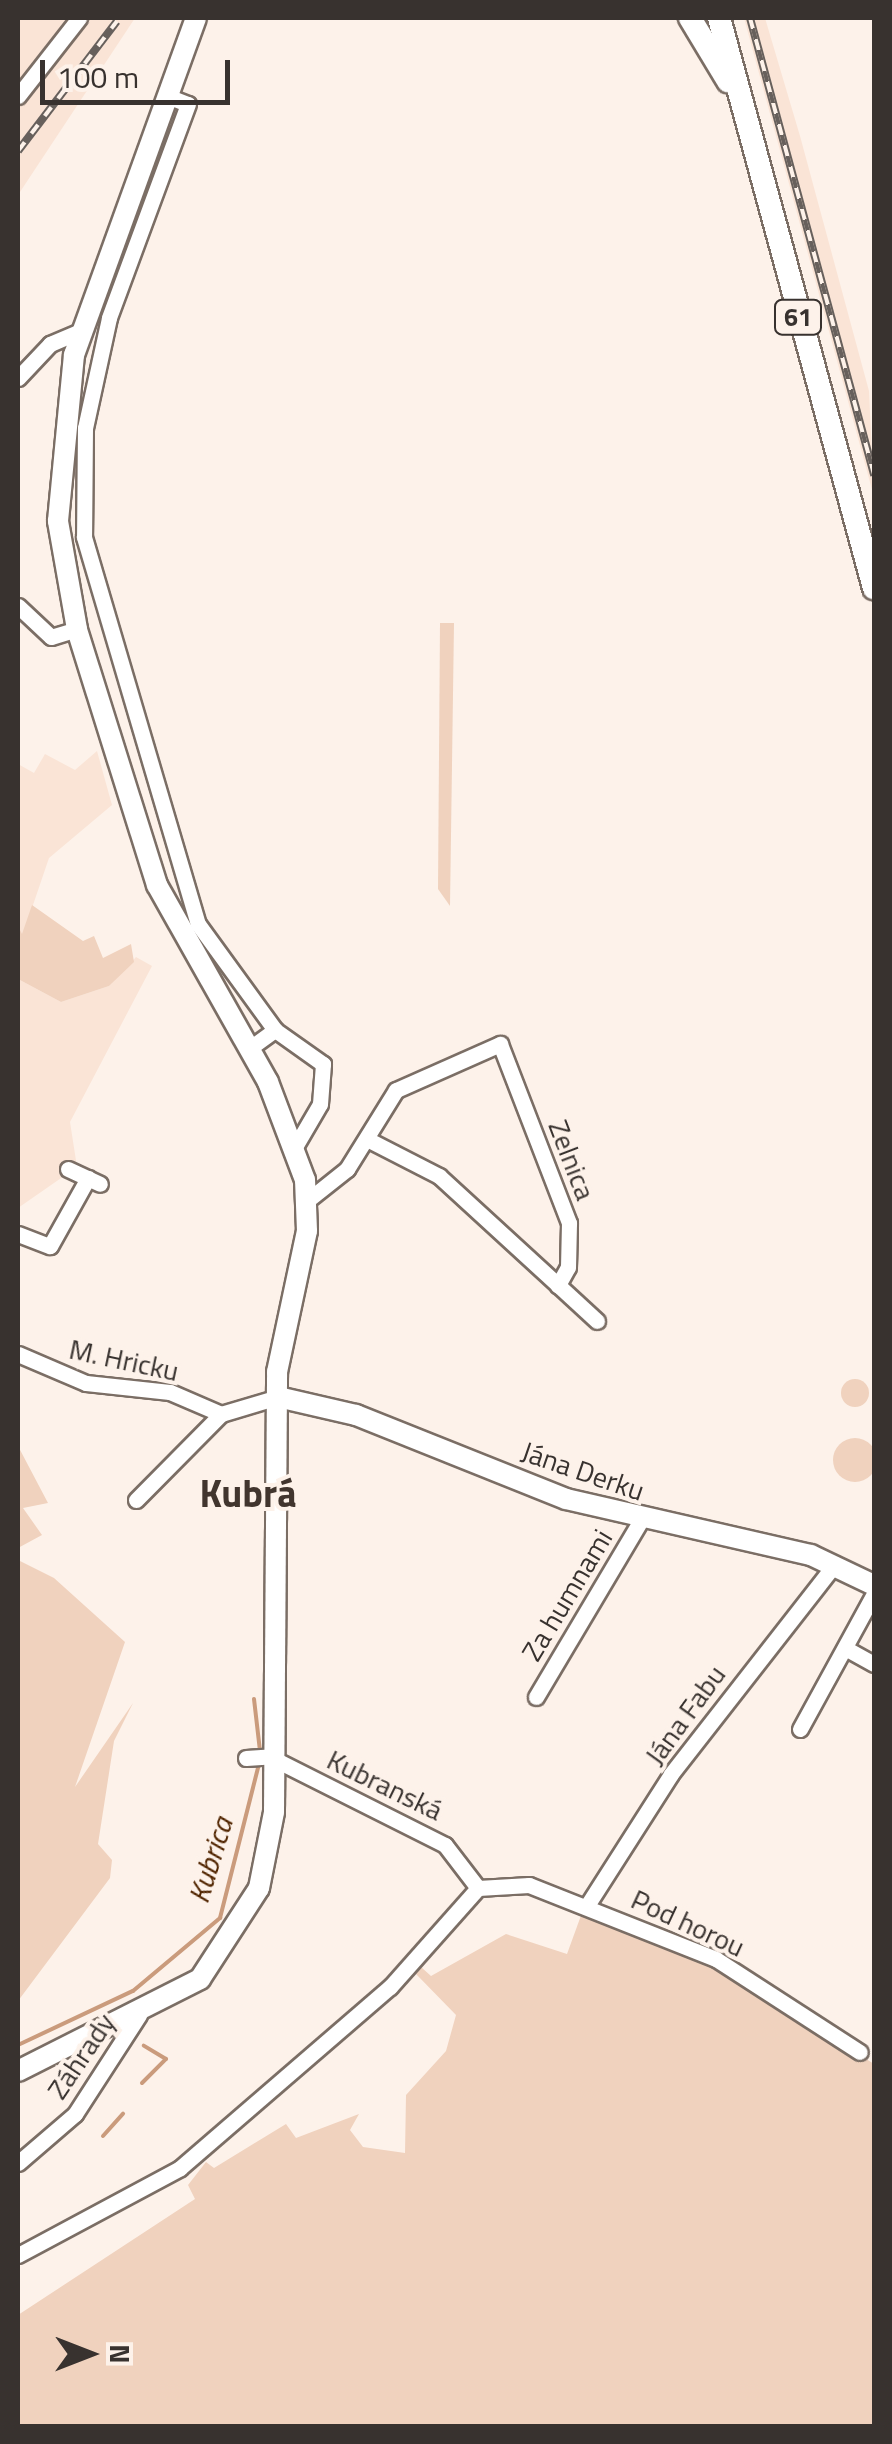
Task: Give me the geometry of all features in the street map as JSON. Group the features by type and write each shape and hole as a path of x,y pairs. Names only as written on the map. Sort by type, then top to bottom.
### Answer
{"main road":[{"name":"61","path":"719,18 741,112 874,588"},
{"name":"61","path":"689,19 741,112"}],"street":[{"path":"18,96 79,18"},
{"path":"18,2071 139,2016 200,1980 248,1912 268,1855 264,1757 278,1398 308,1200 296,1144 250,1048 210,985 157,885 77,629 60,540 60,426 84,321 196,18"},
{"path":"167,96 188,104 109,318 85,428 84,538 178,877 230,973 274,1030 326,1071 296,1144"},
{"path":"129,198 150,206"},
{"path":"18,378 50,344 84,321 109,318"},
{"path":"60,426 85,428"},
{"path":"60,540 84,538"},
{"path":"18,606 51,637 77,629"},
{"path":"86,659 113,652"},
{"path":"118,770 144,761"},
{"path":"157,885 178,877"},
{"path":"210,985 230,973"},
{"path":"250,1048 274,1030"},
{"name":"Zelnica","path":"308,1200 332,1186 367,1139 396,1090 500,1044 570,1223 568,1267 558,1286"},
{"path":"367,1139 440,1176 596,1321"},
{"path":"18,1234 50,1246 94,1181 68,1169"},
{"name":"M. Hricku","path":"18,1354 86,1383 170,1392 220,1414"},
{"path":"136,1500 220,1414 278,1398"},
{"name":"Jána Derku","path":"278,1398 326,1404 640,1520 834,1564 874,1585"},
{"name":"Za humnami","path":"536,1697 640,1520"},
{"name":"Jána Fabu","path":"588,1904 672,1774 834,1564"},
{"path":"800,1729 874,1594"},
{"path":"845,1648 874,1664"},
{"name":"Kubranská","path":"264,1757 445,1844 478,1888"},
{"name":"Pod horou","path":"478,1888 528,1885 588,1904 716,1959 860,2052"},
{"path":"18,2255 180,2168 390,1988 478,1888"},
{"name":"Záhrady","path":"18,2163 74,2114 139,2016"}],"shaded area":[{"path":"18,18 135,18 18,195"},
{"path":"744,18 765,18 800,136 869,391 874,497"},
{"path":"440,623 454,623 450,906 438,889"},
{"path":"97,751 112,805 49,858 18,949 18,764 34,773 45,754 75,770"},
{"path":"32,905 83,941 94,936 103,958 131,944 134,962 109,986 61,1002 18,979 18,926 22,934"},
{"path":"136,957 152,966 70,1122 77,1167 18,1208 18,979 61,1002 109,986"},
{"path":"855,1379 865,1383 869,1393 865,1403 855,1407 845,1403 841,1393 845,1383"},
{"path":"855,1438 871,1444 877,1460 871,1476 855,1482 839,1476 833,1460 839,1444"},
{"path":"18,1446 48,1503 23,1508 42,1535 18,1548"},
{"path":"18,1560 54,1578 125,1642 75,1787 133,1703 114,1741 98,1844 112,1860 110,1878 18,2001"},
{"path":"583,1910 727,1969 874,2064 874,2426 18,2426 18,2315 195,2199 188,2185 206,2162 214,2168 286,2124 296,2138 359,2114 350,2130 363,2147 405,2153 406,2095 446,2051 456,2015 416,1974 421,1967 431,1976 506,1934 567,1954"}],"waterway":[{"name":"Kubrica","path":"254,1699 260,1751"},
{"name":"Kubrica","path":"18,2045 133,1991 220,1918 260,1760"},
{"path":"142,2083 166,2059 144,2046"},
{"path":"103,2136 123,2114"}],"railway":[{"path":"750,18 874,475"},
{"path":"18,151 117,21"}],"district":[{"name":"Kubrá","path":"248,1494"}]}
